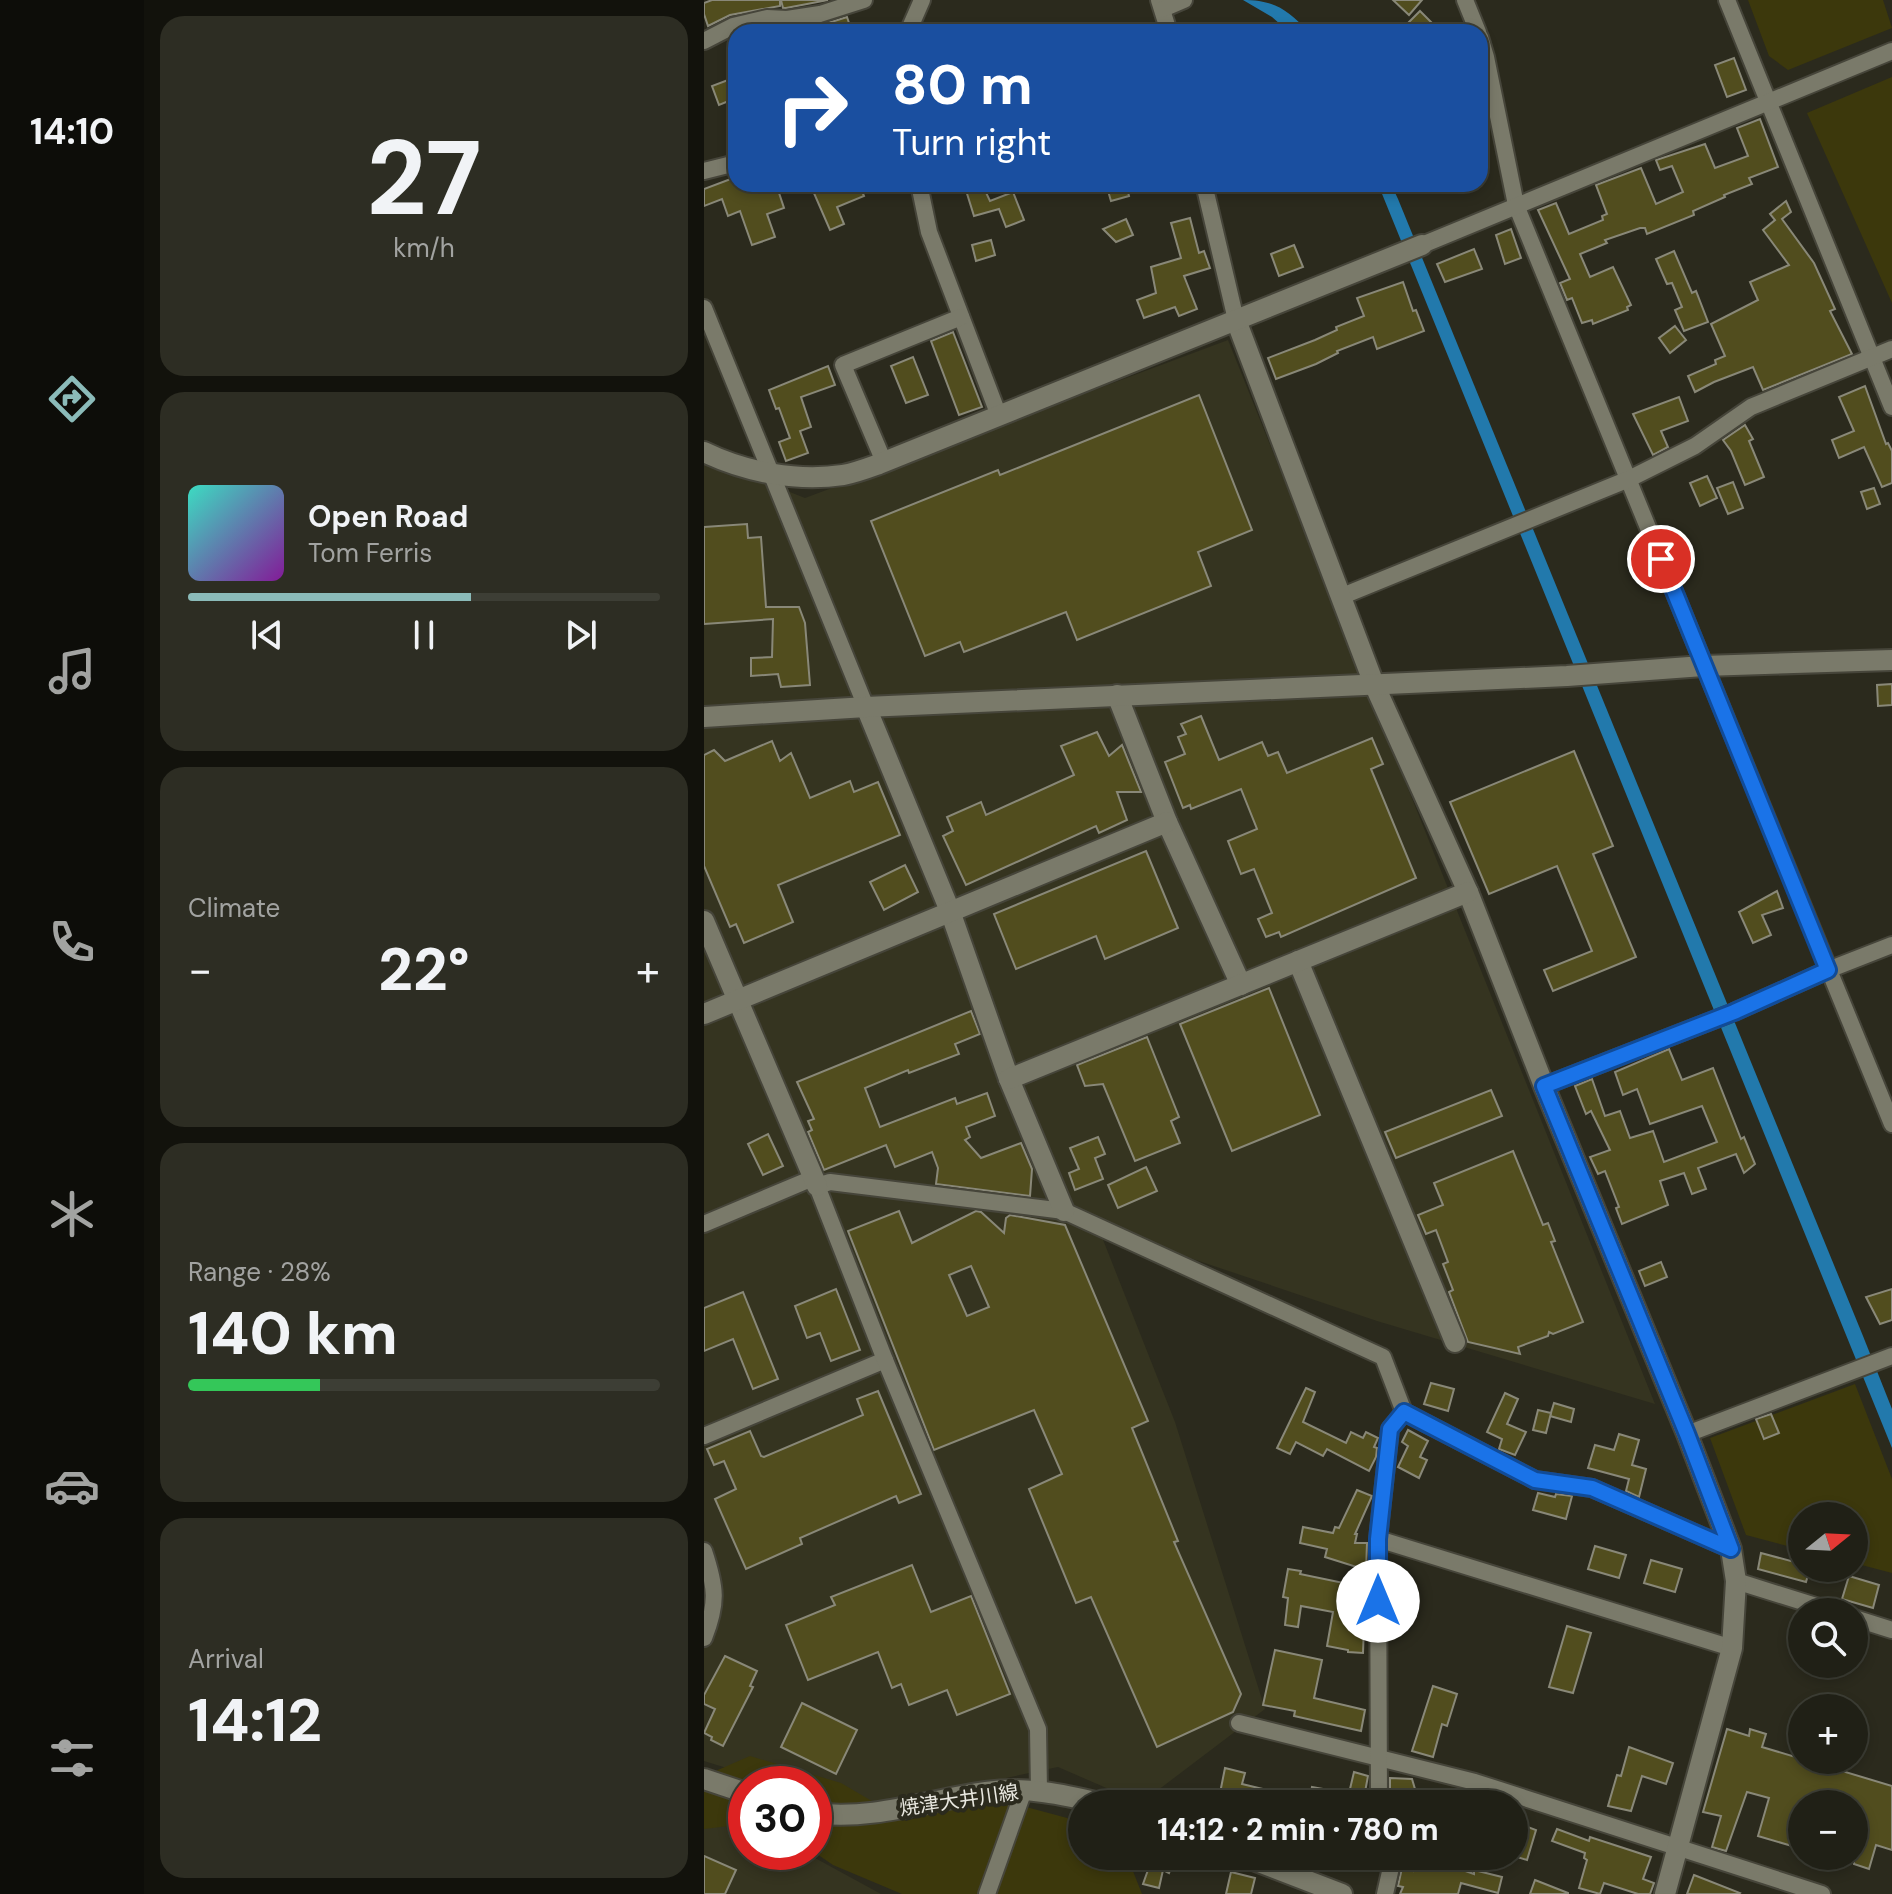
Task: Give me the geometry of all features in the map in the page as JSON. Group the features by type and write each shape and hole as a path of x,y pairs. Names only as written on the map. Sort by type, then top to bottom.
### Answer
{"street":[{"path":"742,24 767,18 787,19 820,14 864,0"},
{"path":"912,24 922,0"},
{"path":"1167,24 1161,4 1184,0"},
{"path":"1465,0 1475,24"},
{"path":"1727,0 1892,407"},
{"path":"704,41 728,29"},
{"path":"704,452 746,470 805,476 843,475 884,462 1399,255 1892,51"},
{"path":"1488,76 1516,205 1892,1124"},
{"path":"704,171 728,165"},
{"path":"921,192 929,232 999,416"},
{"path":"1206,192 1236,320 1340,597 1374,684 1468,892 1731,1549 1736,1581 1732,1648 1665,1894"},
{"path":"704,310 950,911 1009,1079 1064,1211"},
{"path":"884,462 843,365 961,317"},
{"path":"1340,597 1629,479 1695,446 1751,407 1892,349"},
{"path":"704,717 1567,676 1703,666 1892,660"},
{"path":"1117,695 1167,822 1241,985"},
{"path":"704,1014 1167,822"},
{"path":"1009,1079 1468,892"},
{"path":"704,921 815,1182 1038,1729 1031,1790 987,1894"},
{"path":"1544,1086 1734,1012 1892,945"},
{"path":"1298,961 1455,1342"},
{"path":"704,1224 815,1182 1064,1211 1383,1357 1404,1412 1535,1480 1592,1488 1731,1549"},
{"path":"1687,1434 1885,1359"},
{"path":"704,1436 885,1360"},
{"path":"1378,1790 1378,1539 1390,1429 1404,1412"},
{"path":"1378,1539 1732,1648"},
{"path":"704,1551 713,1579 714,1613 704,1638"},
{"path":"1736,1581 1790,1598"},
{"path":"1868,1622 1892,1630"},
{"path":"1239,1723 1475,1782 1822,1894"},
{"path":"704,1779 728,1787"},
{"name":"焼津大井川線","path":"832,1815 869,1813 988,1792 1031,1790 1068,1797"},
{"path":"1279,1870 1342,1894"},
{"path":"1385,1894 1390,1870"}],"shaded area":[{"path":"1748,0 1883,0 1892,28 1788,70 1769,56"},
{"path":"1892,77 1892,303 1807,113"},
{"path":"1228,340 1655,1404 1377,1321 1098,1227 1175,1422 1265,1709 1158,1790 1111,1790 1058,1767 859,1809 832,1794 832,1766 728,1768 704,1761 704,458 805,498"},
{"path":"1855,1384 1892,1479 1892,1573 1868,1567 1868,1502 1788,1502 1788,1546 1746,1535 1710,1438"},
{"path":"750,1756 784,1766 728,1766 728,1826 704,1829 704,1776"},
{"path":"832,1780 906,1821 978,1799 1011,1803 1068,1818 1068,1870 1133,1870 1142,1894 902,1894 833,1865"},
{"path":"704,1798 728,1811 728,1870 832,1870 832,1867 881,1894 704,1894"}],"water":[{"path":"1243,0 1272,4 1300,24 1280,24"},
{"path":"1381,192 1395,192 1398,199 1863,1336 1892,1409 1892,1448"}],"building":[{"path":"712,0 780,0 780,6 730,15 708,26 704,3"},
{"path":"781,0 828,0 783,8"},
{"path":"1393,0 1422,0 1409,15"},
{"path":"1420,11 1433,24 1407,24"},
{"path":"847,17 849,24 825,24"},
{"path":"1734,58 1746,90 1727,97 1715,65"},
{"path":"728,80 728,101 719,105 712,86"},
{"path":"1760,119 1778,167 1749,178 1752,184 1693,211 1694,215 1647,234 1645,228 1640,228 1605,240 1607,243 1580,254 1590,277 1613,267 1631,305 1627,307 1628,310 1593,324 1592,320 1582,323 1572,298 1567,300 1560,283 1570,279 1538,210 1556,203 1569,234 1603,220 1602,216 1607,214 1596,185 1641,168 1656,204 1683,192 1672,166 1660,170 1656,160 1705,144 1715,168 1748,156 1737,128"},
{"path":"728,180 728,192 779,192 784,208 767,214 775,237 752,245 740,211 728,216 722,199 704,206 704,189"},
{"path":"813,192 862,192 864,196 837,207 844,224 830,230"},
{"path":"966,192 986,192 990,201 1013,192 1024,220 1006,227 999,209 974,216"},
{"path":"1108,192 1128,192 1129,196 1111,201"},
{"path":"1786,201 1791,212 1782,219 1814,263 1835,309 1830,311 1852,354 1763,390 1753,367 1695,392 1688,376 1716,364 1715,360 1725,356 1711,324 1758,300 1750,282 1789,265 1763,230 1775,220 1770,214"},
{"path":"1190,218 1199,253 1204,251 1210,268 1184,276 1197,309 1179,316 1175,307 1144,318 1137,300 1156,293 1151,267 1181,258 1171,223"},
{"path":"1126,219 1133,235 1116,242 1103,229"},
{"path":"1511,229 1521,258 1505,264 1496,235"},
{"path":"991,240 995,255 976,261 972,245"},
{"path":"1294,245 1303,267 1279,276 1271,254"},
{"path":"1474,249 1482,269 1445,282 1437,264"},
{"path":"1674,251 1692,293 1696,291 1708,322 1684,331 1675,310 1682,307 1672,283 1667,284 1656,259"},
{"path":"1403,282 1424,331 1377,349 1373,337 1276,379 1268,358 1364,316 1357,298"},
{"path":"1675,326 1686,340 1670,353 1659,338"},
{"path":"953,332 982,407 959,415 931,341"},
{"path":"913,357 928,395 906,403 891,366"},
{"path":"828,366 835,385 801,397 811,427 800,431 808,453 786,461 779,442 790,438 769,390"},
{"path":"1865,386 1886,444 1892,451 1892,483 1882,487 1864,447 1839,458 1832,440 1854,431 1839,397"},
{"path":"1199,395 1252,530 1198,552 1211,586 1077,640 1066,612 964,652 960,642 925,656 871,521 998,470 1000,475"},
{"path":"1679,397 1688,421 1661,431 1668,447 1653,455 1633,414"},
{"path":"1745,425 1753,439 1749,441 1764,477 1745,485 1723,440"},
{"path":"1707,476 1717,498 1700,506 1690,483"},
{"path":"1733,482 1743,508 1728,514 1717,488"},
{"path":"1874,488 1880,504 1867,509 1861,492"},
{"path":"747,524 748,538 761,537 766,607 799,607 805,623 810,685 781,687 778,674 751,676 751,658 772,657 773,619 704,624 704,527"},
{"path":"1892,684 1892,705 1878,706 1877,685"},
{"path":"1201,716 1219,760 1262,742 1268,756 1278,752 1287,773 1372,738 1383,764 1371,769 1416,878 1281,937 1279,932 1266,937 1258,919 1272,913 1254,869 1241,874 1228,841 1257,829 1241,789 1191,809 1190,805 1183,808 1165,762 1185,754 1178,737 1186,734 1181,724"},
{"path":"1097,732 1109,756 1122,745 1141,792 1117,792 1127,820 1099,833 1096,826 966,885 943,836 953,831 947,817 981,802 986,815 1074,775 1061,746"},
{"path":"772,741 780,761 791,753 810,798 850,781 854,792 878,782 900,835 778,885 793,922 744,943 736,924 730,927 704,866 704,755 714,750 725,761"},
{"path":"1574,751 1613,846 1593,854 1636,957 1553,991 1544,970 1592,951 1557,866 1489,894 1450,802"},
{"path":"1146,851 1178,928 1105,959 1096,936 1016,969 994,914"},
{"path":"905,865 918,892 884,910 870,882"},
{"path":"1777,891 1783,908 1762,915 1771,935 1753,943 1739,912"},
{"path":"1269,988 1320,1115 1232,1151 1180,1024"},
{"path":"971,1011 980,1034 955,1044 959,1054 865,1088 880,1127 955,1098 957,1104 987,1093 995,1116 966,1127 970,1137 965,1140 981,1158 1021,1143 1032,1169 1030,1196 936,1184 938,1168 932,1152 895,1167 886,1145 824,1170 808,1132 812,1130 808,1121 814,1119 797,1082"},
{"path":"1147,1037 1179,1117 1171,1121 1180,1143 1135,1161 1103,1084 1085,1086 1077,1065"},
{"path":"1669,1049 1682,1080 1713,1068 1741,1139 1744,1137 1755,1164 1744,1173 1736,1154 1698,1168 1706,1189 1692,1194 1684,1173 1660,1181 1668,1205 1622,1224 1605,1171 1598,1174 1590,1157 1610,1150 1591,1111 1586,1114 1575,1086 1592,1079 1605,1116 1620,1111 1630,1138 1653,1131 1664,1162 1717,1142 1702,1106 1650,1124 1637,1089 1623,1095 1615,1072"},
{"path":"1491,1090 1502,1116 1396,1158 1385,1132"},
{"path":"768,1134 783,1166 763,1175 748,1144"},
{"path":"1098,1137 1105,1154 1095,1158 1103,1179 1075,1190 1069,1173 1079,1169 1070,1148"},
{"path":"1513,1151 1543,1225 1548,1223 1555,1241 1551,1242 1583,1322 1553,1334 1549,1332 1548,1336 1518,1347 1520,1354 1468,1342 1449,1292 1453,1290 1443,1264 1448,1262 1436,1230 1426,1234 1418,1215 1443,1205 1434,1183"},
{"path":"1146,1167 1157,1191 1118,1208 1108,1185"},
{"path":"899,1211 912,1243 976,1211 1004,1233 1006,1218 1010,1215 1065,1225 1148,1421 1132,1428 1178,1541 1174,1542 1241,1694 1233,1712 1157,1747 1091,1597 1076,1603 1029,1489 1062,1474 1034,1410 934,1450 848,1231","holes":["971,1266 989,1307 967,1316 949,1275"]},
{"path":"1661,1262 1667,1277 1645,1286 1639,1271"},
{"path":"836,1289 860,1350 831,1361 820,1333 807,1338 795,1306"},
{"path":"1892,1289 1892,1320 1880,1324 1866,1297"},
{"path":"743,1292 778,1379 753,1389 733,1339 704,1351 704,1308"},
{"path":"1431,1383 1454,1389 1448,1411 1424,1404"},
{"path":"1306,1388 1315,1392 1303,1422 1346,1443 1351,1432 1363,1438 1366,1432 1378,1438 1374,1447 1377,1448 1376,1457 1369,1471 1327,1449 1323,1456 1296,1442 1290,1454 1277,1448"},
{"path":"878,1391 921,1494 899,1503 896,1496 800,1538 802,1544 746,1569 715,1499 736,1489 724,1461 714,1465 707,1449 750,1431 764,1457 863,1415 857,1399"},
{"path":"1505,1393 1518,1399 1507,1424 1526,1432 1515,1455 1499,1449 1502,1439 1487,1432"},
{"path":"1554,1403 1574,1409 1571,1422 1550,1416"},
{"path":"1538,1410 1551,1413 1546,1433 1533,1430"},
{"path":"1771,1414 1779,1433 1764,1439 1756,1419"},
{"path":"1408,1430 1428,1441 1420,1457 1427,1460 1419,1478 1398,1467 1408,1446 1402,1442"},
{"path":"1619,1434 1639,1440 1632,1465 1646,1469 1639,1497 1626,1491 1629,1479 1588,1468 1595,1445 1614,1450"},
{"path":"1357,1490 1372,1496 1355,1534 1355,1543 1367,1543 1366,1570 1325,1557 1327,1549 1300,1543 1303,1527 1333,1533 1335,1527 1339,1528"},
{"path":"1538,1493 1555,1497 1556,1494 1572,1496 1566,1519 1533,1510"},
{"path":"1595,1546 1626,1555 1619,1578 1588,1569"},
{"path":"1761,1553 1788,1560 1788,1577 1758,1569"},
{"path":"1651,1560 1682,1569 1675,1592 1644,1583"},
{"path":"912,1565 931,1612 971,1596 1010,1694 957,1715 947,1690 909,1705 901,1684 892,1688 878,1652 808,1680 786,1625 835,1605 831,1597"},
{"path":"1288,1569 1363,1587 1356,1626 1364,1626 1363,1653 1327,1646 1333,1612 1301,1606 1298,1627 1285,1625 1288,1598 1283,1597"},
{"path":"1847,1582 1879,1585 1873,1608 1868,1607 1868,1598 1842,1598"},
{"path":"1567,1626 1591,1633 1573,1693 1549,1687"},
{"path":"1275,1650 1322,1660 1314,1698 1365,1710 1361,1731 1294,1716 1295,1711 1263,1705"},
{"path":"725,1656 757,1671 750,1686 753,1687 723,1746 704,1733 715,1709 704,1704 704,1695"},
{"path":"1433,1686 1457,1694 1447,1726 1442,1724 1433,1757 1412,1751"},
{"path":"802,1703 857,1730 836,1774 832,1772 832,1766 820,1766 781,1747"},
{"path":"1727,1729 1749,1736 1750,1729 1766,1734 1762,1747 1788,1755 1788,1774 1852,1774 1892,1786 1892,1850 1876,1845 1868,1869 1868,1790 1788,1790 1788,1845 1758,1836 1769,1798 1747,1792 1726,1851 1712,1847 1721,1816 1703,1812"},
{"path":"1629,1747 1673,1763 1666,1784 1642,1776 1631,1811 1608,1806"},
{"path":"1225,1768 1245,1773 1242,1784 1267,1790 1222,1790"},
{"path":"1354,1772 1368,1776 1365,1790 1350,1789"},
{"path":"1390,1778 1412,1779 1415,1789 1430,1790 1390,1790"},
{"path":"1528,1827 1536,1830 1528,1857"},
{"path":"1557,1829 1651,1857 1643,1879 1654,1883 1650,1894 1638,1894 1604,1883 1600,1894 1579,1888 1587,1860 1585,1853 1552,1841"},
{"path":"704,1856 728,1866 728,1870 736,1870 725,1894 704,1894"},
{"path":"1148,1870 1163,1870 1159,1888 1143,1884"},
{"path":"1402,1870 1463,1870 1474,1874 1474,1870 1502,1877 1498,1893 1461,1883 1458,1894 1400,1894 1403,1887 1398,1886"},
{"path":"1231,1872 1255,1878 1251,1894 1226,1894"},
{"path":"1694,1875 1740,1893 1687,1894"},
{"path":"1535,1880 1568,1893 1568,1894 1530,1894"}],"route":[{"path":"1378,1601 1378,1539 1390,1429 1404,1412 1535,1480 1592,1488 1731,1549 1544,1086 1734,1012 1828,970 1661,559"}]}
